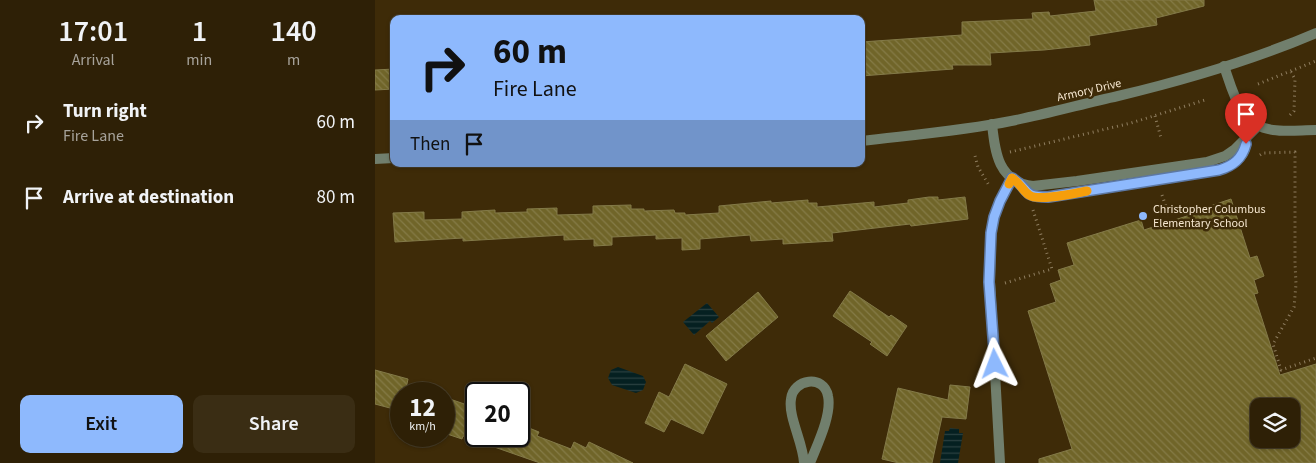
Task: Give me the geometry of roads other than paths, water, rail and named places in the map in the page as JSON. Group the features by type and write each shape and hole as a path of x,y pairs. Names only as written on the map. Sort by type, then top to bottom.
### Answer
{"street":[{"name":"Armory Drive","path":"865,141 945,132 992,124 1166,84 1277,49 1316,33"},
{"path":"1224,66 1238,106 1259,125 1274,130 1316,130"},
{"path":"992,124 996,154 1005,171 1015,180 1033,186 1207,162 1225,156 1259,125"},
{"path":"375,159 390,158"},
{"path":"1000,463 989,282 991,233 1000,201 1015,180"},
{"path":"804,463 803,447 790,406 793,390 804,382 812,381 820,383 825,388 828,396 828,408 811,463"}],"water":[{"path":"707,303 719,317 712,323 710,321 694,335 683,322"},
{"path":"618,367 643,376 646,382 643,390 636,393 612,385 608,378 611,370"},
{"path":"950,428 959,429 959,433 963,433 958,463 940,463 945,431 949,431"}],"place":[{"name":"Christopher Columbus Elementary School","path":"1143,216"}]}
